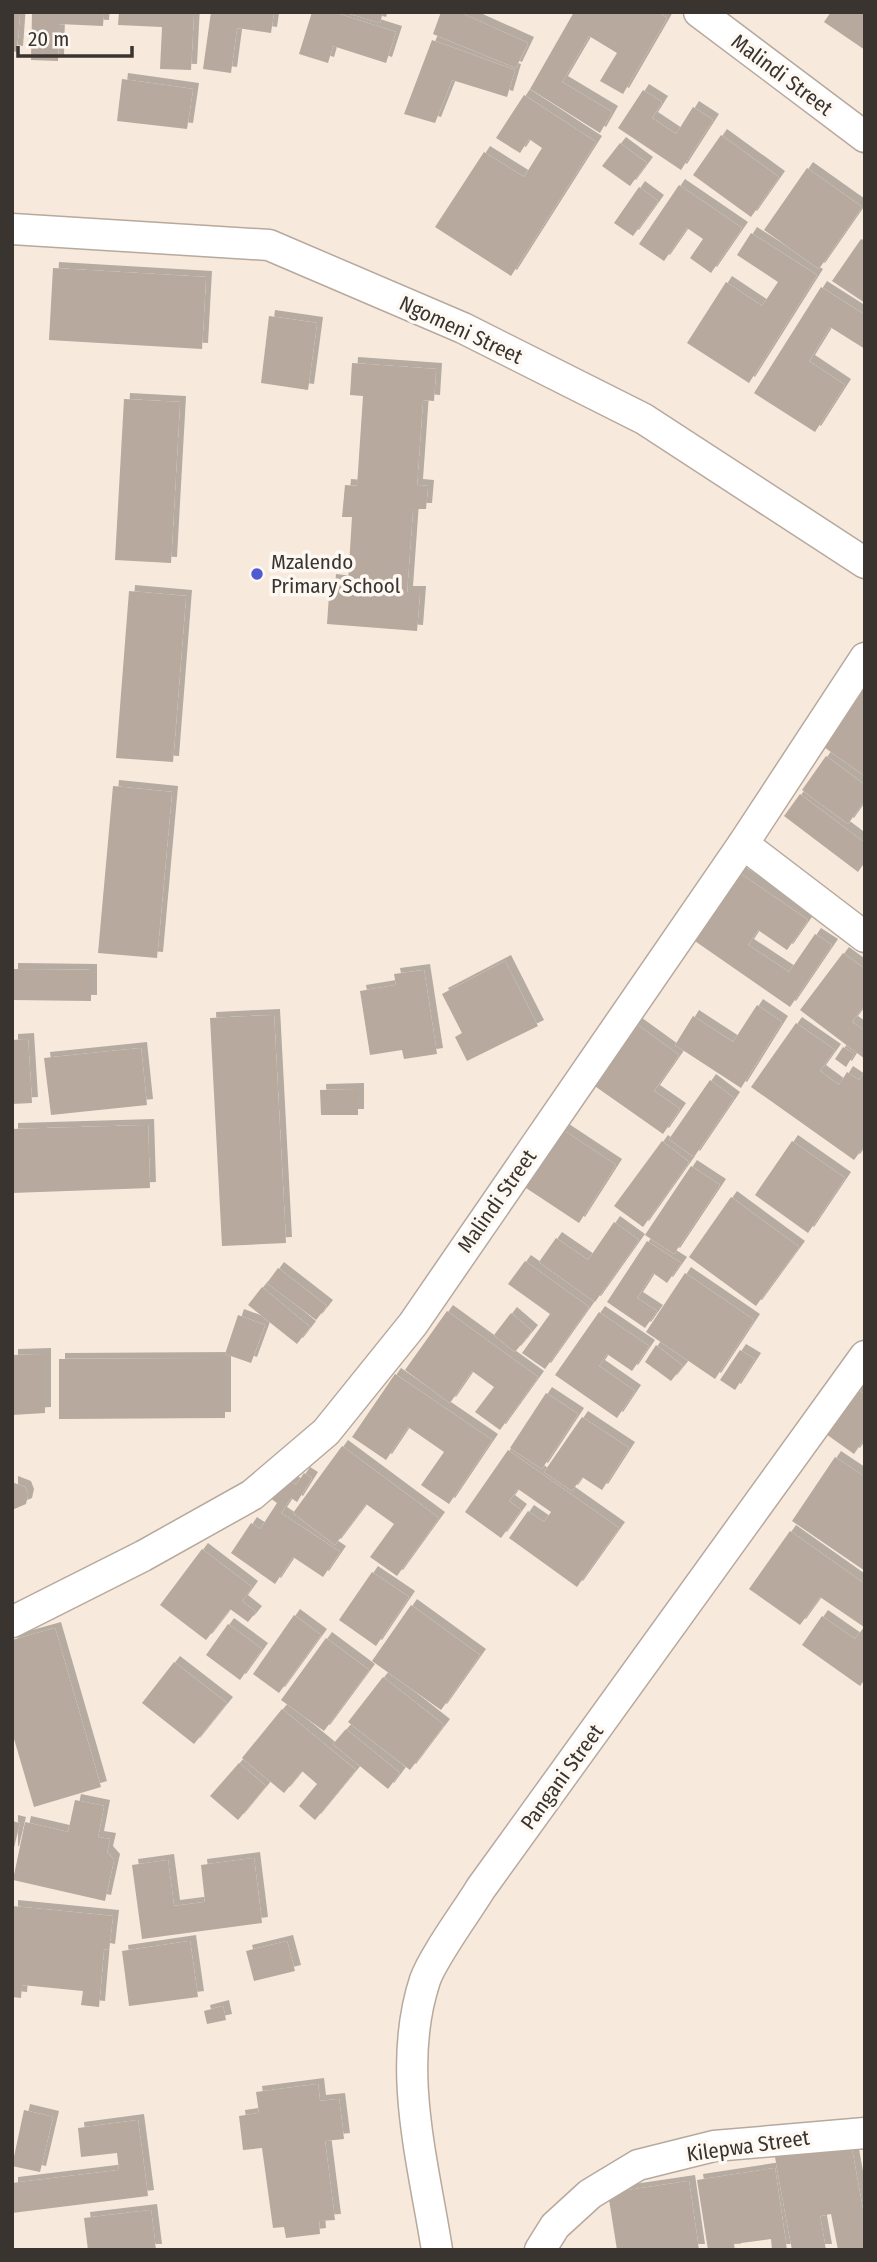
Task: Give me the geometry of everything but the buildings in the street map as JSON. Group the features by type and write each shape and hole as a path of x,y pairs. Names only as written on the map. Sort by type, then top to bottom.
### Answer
{"street":[{"name":"Malindi Street","path":"701,13 865,138"},
{"name":"Ngomeni Street","path":"12,229 270,245 463,328 644,419 865,563"},
{"name":"Malindi Street","path":"12,1622 143,1556 253,1495 326,1432 413,1324 743,844 865,658"},
{"path":"743,844 865,937"},
{"name":"Pangani Street","path":"437,2250 412,2099 412,2042 425,1978 481,1888 865,1356"},
{"name":"Kilepwa Street","path":"540,2250 555,2226 590,2194 638,2165 714,2146 865,2133"}],"place":[{"name":"Mzalendo Primary School","path":"257,574"}]}
